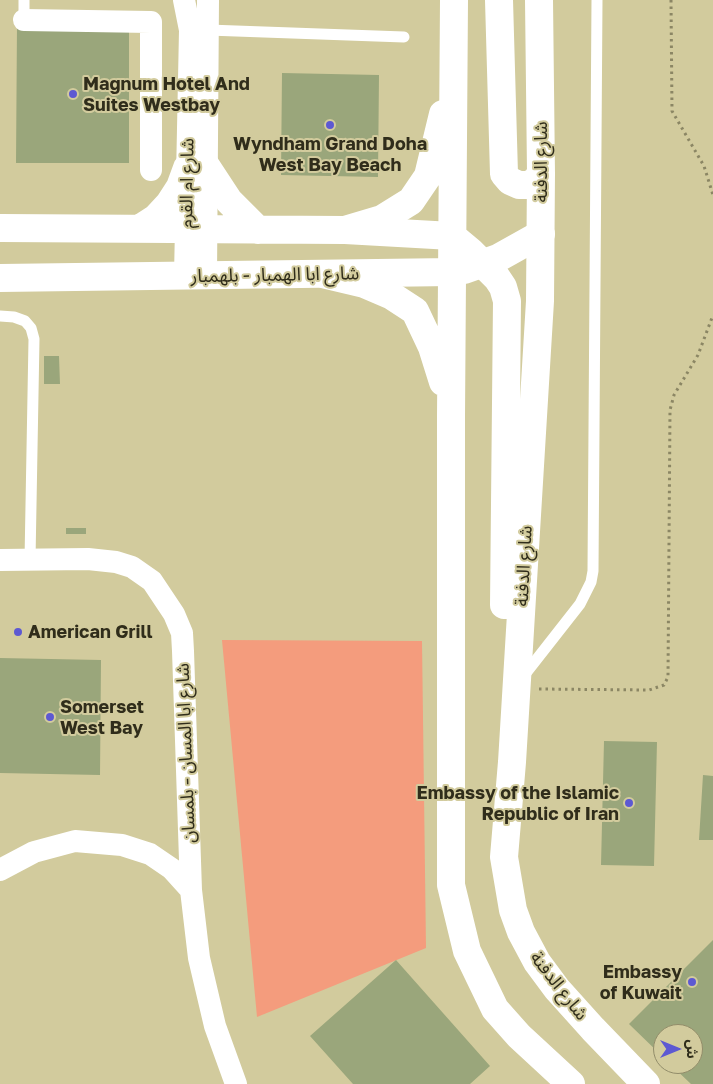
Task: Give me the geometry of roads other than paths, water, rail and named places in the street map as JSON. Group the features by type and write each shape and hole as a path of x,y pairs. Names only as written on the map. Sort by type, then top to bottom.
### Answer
{"main road":[{"path":"454,0 451,416 451,884 467,951 495,1009 519,1036 572,1084"},
{"path":"499,0 504,174 510,181 518,185 528,185 536,181 541,173"},
{"name":"شارع الدفنة","path":"539,0 540,302 512,762 504,858 508,888 521,932 537,962 557,989 646,1084"},
{"path":"345,230 382,219 396,212 411,201 421,189 428,176 438,131 453,89"},
{"path":"139,229 156,218 197,167 228,202 258,230"},
{"path":"0,228 345,230 452,236 484,264 503,287 507,301 502,717 503,737 512,762"},
{"name":"شارع ابا الهمبار - بلهمبار","path":"0,278 452,272 484,264 541,234"},
{"path":"326,275 364,284 392,296 415,311 432,347 451,416"}],"street":[{"name":"شارع ام القرم","path":"184,0 190,30 197,167"},
{"path":"196,276 197,167 208,30 208,0"},
{"path":"24,10 151,22 151,170"},
{"name":"شارع ابا المسان - بلمسان","path":"0,560 88,559 132,566 152,581 174,614 182,633 191,890 199,958 214,1026 236,1084"},
{"path":"0,870 34,852 75,841 122,845 150,854 172,869 191,890"}],"lane":[{"path":"516,687 580,604 591,582 593,571 597,0"},
{"path":"208,30 404,37"},
{"path":"0,316 14,317 25,321 31,328 34,339 30,560"}],"place":[{"name":"Magnum Hotel And Suites Westbay","path":"73,94"},
{"name":"Wyndham Grand Doha West Bay Beach","path":"330,125"},
{"name":"American Grill","path":"18,632"},
{"name":"Somerset West Bay","path":"50,717"},
{"name":"Embassy of the Islamic Republic of Iran","path":"629,803"},
{"name":"Embassy of Kuwait","path":"692,982"}]}
